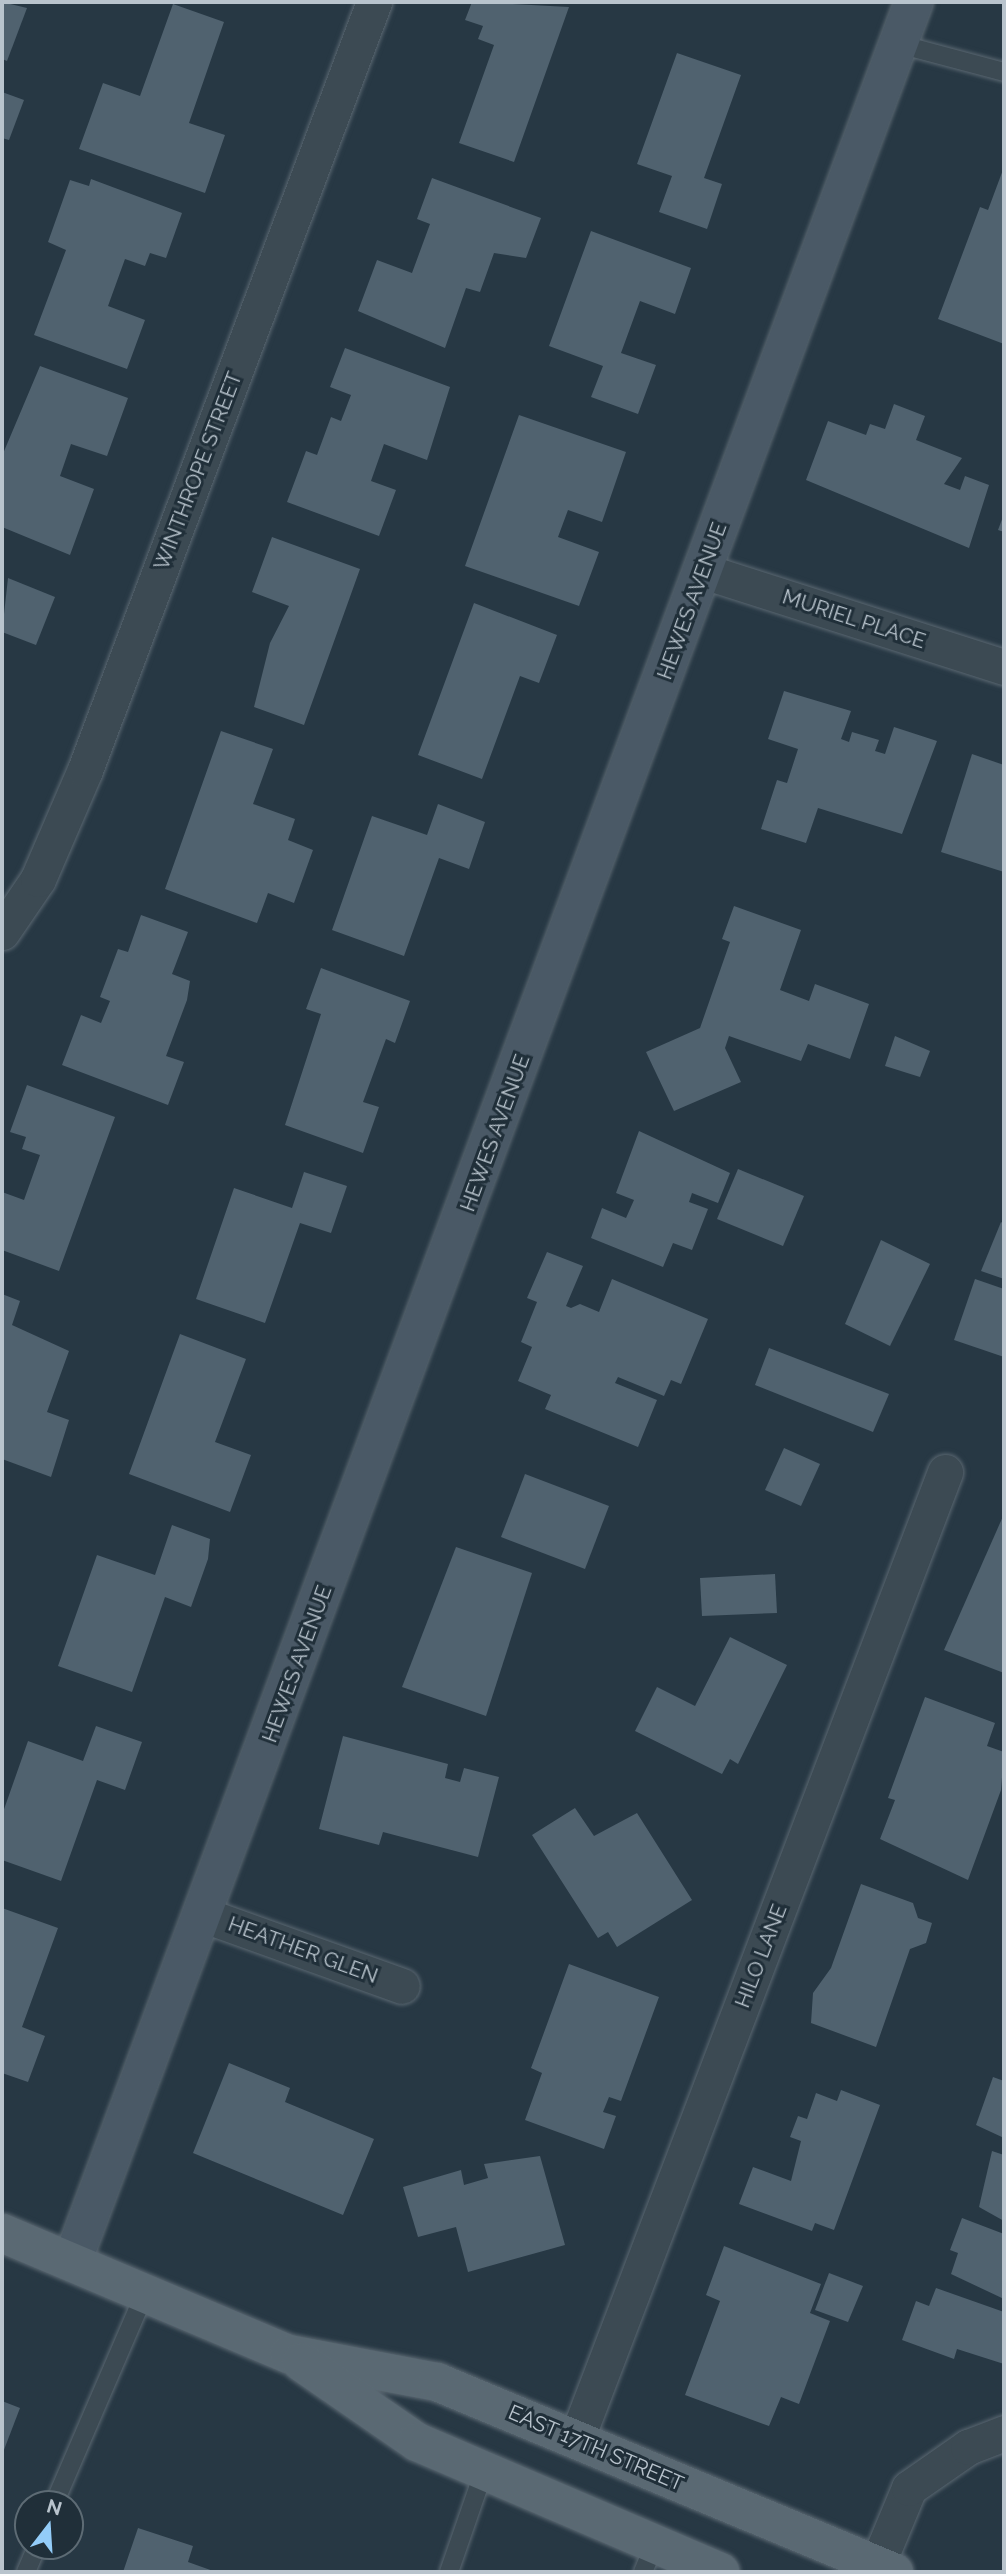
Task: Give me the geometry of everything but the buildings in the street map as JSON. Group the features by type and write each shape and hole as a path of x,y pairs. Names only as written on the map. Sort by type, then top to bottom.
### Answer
{"main road":[{"name":"EAST 17TH STREET","path":"2,2233 289,2354 416,2442 484,2471 649,2558 720,2572"},
{"name":"EAST 17TH STREET","path":"289,2354 437,2382 878,2570"}],"street":[{"name":"WINTHROPE STREET","path":"2,932 38,879 85,770 374,2"},
{"name":"HEWES AVENUE","path":"72,2262 204,1915 914,2"},
{"name":"MURIEL PLACE","path":"703,571 1004,667"},
{"name":"HILO LANE","path":"576,2440 945,1472"},
{"name":"HEATHER GLEN","path":"204,1915 402,1986"},
{"path":"878,2570 909,2488 968,2447 1004,2433"}],"lane":[{"path":"899,44 1004,72"},
{"path":"60,2490 145,2293"},
{"path":"449,2572 484,2471"}]}
